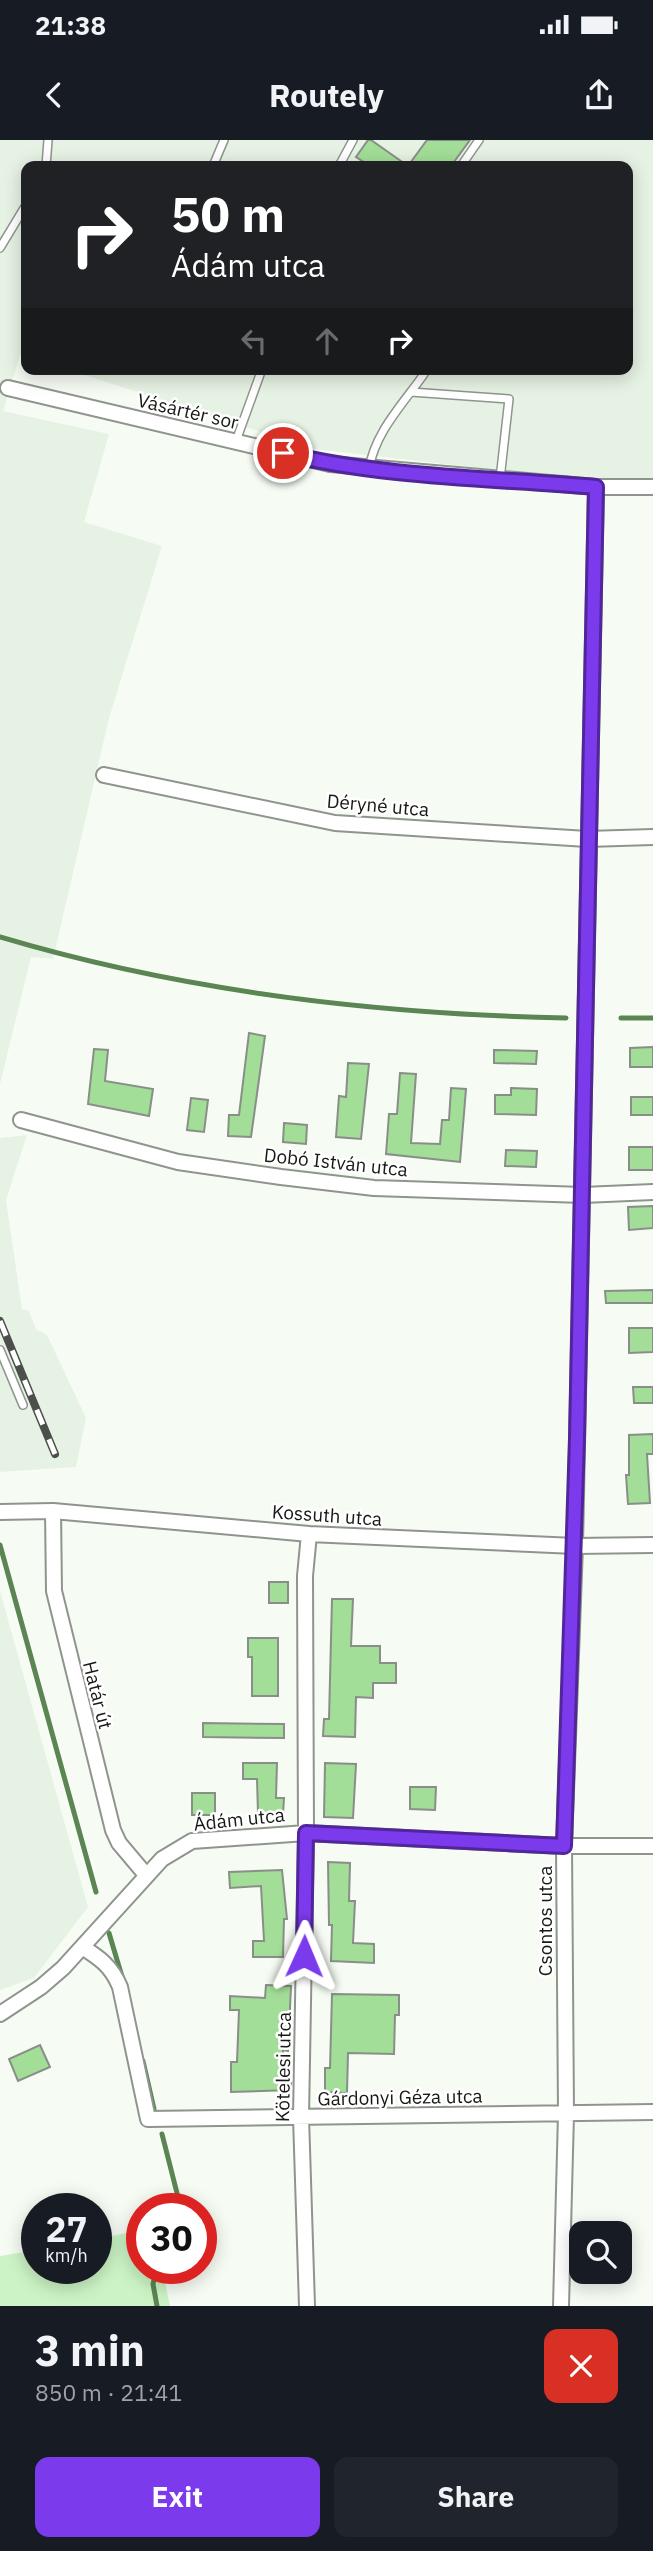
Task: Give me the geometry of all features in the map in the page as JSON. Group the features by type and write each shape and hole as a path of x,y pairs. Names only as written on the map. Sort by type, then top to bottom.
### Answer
{"street":[{"name":"Vásártér sor","path":"8,388 330,464 596,487 653,487"},
{"name":"Csontos utca","path":"561,2306 566,2114 564,1846 575,1546 596,487"},
{"name":"Déryné utca","path":"104,775 335,823 587,839 653,837"},
{"name":"Dobó István utca","path":"21,1120 177,1162 374,1188 583,1195 653,1192"},
{"name":"Kossuth utca","path":"0,1513 53,1511 309,1534 575,1546 653,1545"},
{"name":"Határ út","path":"53,1511 54,1591 108,1814 119,1843 146,1875"},
{"name":"Kötelesi utca","path":"307,2306 301,2117 306,1833 305,1576 309,1534"},
{"name":"Ádám utca","path":"0,2014 41,1987 82,1947 162,1858 191,1841 306,1833 564,1846 653,1846"},
{"name":"Gárdonyi Géza utca","path":"82,1947 101,1959 113,1971 120,1987 148,2119 653,2112"}],"lane":[{"path":"46,161 48,140"},
{"path":"215,161 224,140"},
{"path":"342,161 353,140"},
{"path":"464,161 479,140"},
{"path":"0,248 21,213"},
{"path":"236,442 259,375"},
{"path":"369,469 372,451 378,438 423,375"},
{"path":"411,392 509,400 500,480"},
{"path":"0,1350 23,1405"}],"shaded area":[{"path":"0,140 653,140 653,480 593,481 314,449 85,375 633,375 633,161 21,161 21,355 3,411 109,434 84,522 162,546 109,718 53,959 31,957 0,1084"},
{"path":"27,1135 6,1200 22,1309 29,1311 36,1329 47,1335 86,1418 76,1467 0,1472 0,1138"},
{"path":"0,1591 88,1907 34,1978 0,1990"}],"green space":[{"path":"126,2233 126,2284 165,2284 170,2306 0,2306 0,2256 21,2253 21,2284 112,2284 112,2236"}],"building":[{"path":"368,140 371,140 401,161 362,161 356,157"},
{"path":"427,140 470,140 455,161 412,161"},
{"path":"249,1033 265,1036 251,1137 228,1136 229,1115 239,1115"},
{"path":"653,1047 653,1067 630,1067 630,1048"},
{"path":"94,1049 108,1050 105,1081 153,1089 149,1116 88,1104"},
{"path":"494,1050 537,1051 536,1064 494,1063"},
{"path":"348,1063 369,1064 361,1139 336,1137 339,1096 346,1097"},
{"path":"400,1073 416,1074 411,1143 440,1144 442,1120 449,1120 451,1088 466,1089 460,1162 386,1154 389,1114 397,1114"},
{"path":"511,1088 537,1089 536,1115 495,1114 495,1095 511,1095"},
{"path":"631,1097 653,1097 653,1115 631,1115"},
{"path":"191,1098 208,1100 204,1132 187,1130"},
{"path":"284,1123 307,1125 306,1144 283,1142"},
{"path":"629,1147 653,1147 653,1170 629,1170"},
{"path":"506,1150 537,1151 536,1167 505,1166"},
{"path":"653,1206 653,1228 629,1230 628,1207"},
{"path":"653,1290 653,1303 606,1303 605,1291"},
{"path":"629,1328 653,1328 653,1352 629,1353"},
{"path":"633,1387 653,1387 653,1403 634,1403"},
{"path":"653,1434 653,1454 647,1454 650,1503 628,1504 626,1475 629,1475 629,1435"},
{"path":"269,1582 288,1582 288,1603 269,1603"},
{"path":"332,1599 353,1599 351,1646 380,1646 380,1663 396,1663 396,1683 373,1683 373,1698 356,1697 355,1737 323,1736 324,1719 329,1719"},
{"path":"248,1638 278,1638 278,1696 252,1696 252,1657 248,1657"},
{"path":"203,1723 284,1724 284,1738 203,1737"},
{"path":"243,1763 277,1763 276,1798 284,1798 283,1814 258,1814 257,1779 243,1779"},
{"path":"325,1763 356,1764 353,1818 324,1817"},
{"path":"410,1787 436,1787 435,1810 410,1809"},
{"path":"192,1793 215,1793 215,1815 192,1815"},
{"path":"328,1862 350,1863 349,1901 355,1901 353,1943 374,1944 374,1963 331,1961"},
{"path":"282,1870 287,1919 284,1919 283,1957 253,1957 253,1941 264,1941 261,1886 230,1888 229,1872"},
{"path":"266,1985 291,1986 288,2051 283,2050 283,2078 291,2078 291,2090 231,2092 231,2062 237,2062 239,2010 230,2010 230,1996 265,1998"},
{"path":"332,1994 399,1995 399,2015 395,2015 394,2054 348,2053 347,2093 325,2092 325,2068 330,2068"},
{"path":"40,2045 50,2067 18,2081 9,2059"}],"waterway":[{"path":"0,937 139,972 280,997 422,1011 566,1018"},
{"path":"621,1018 653,1018"},
{"path":"0,1545 96,1892"},
{"path":"109,1933 123,1980"},
{"path":"143,2061 154,2109"},
{"path":"162,2134 177,2193"},
{"path":"153,2284 157,2306"}],"railway":[{"path":"0,1321 55,1454"}],"route":[{"path":"283,453 330,464 369,469 596,487 587,839 583,1195 564,1846 306,1833 304,1956"}]}
